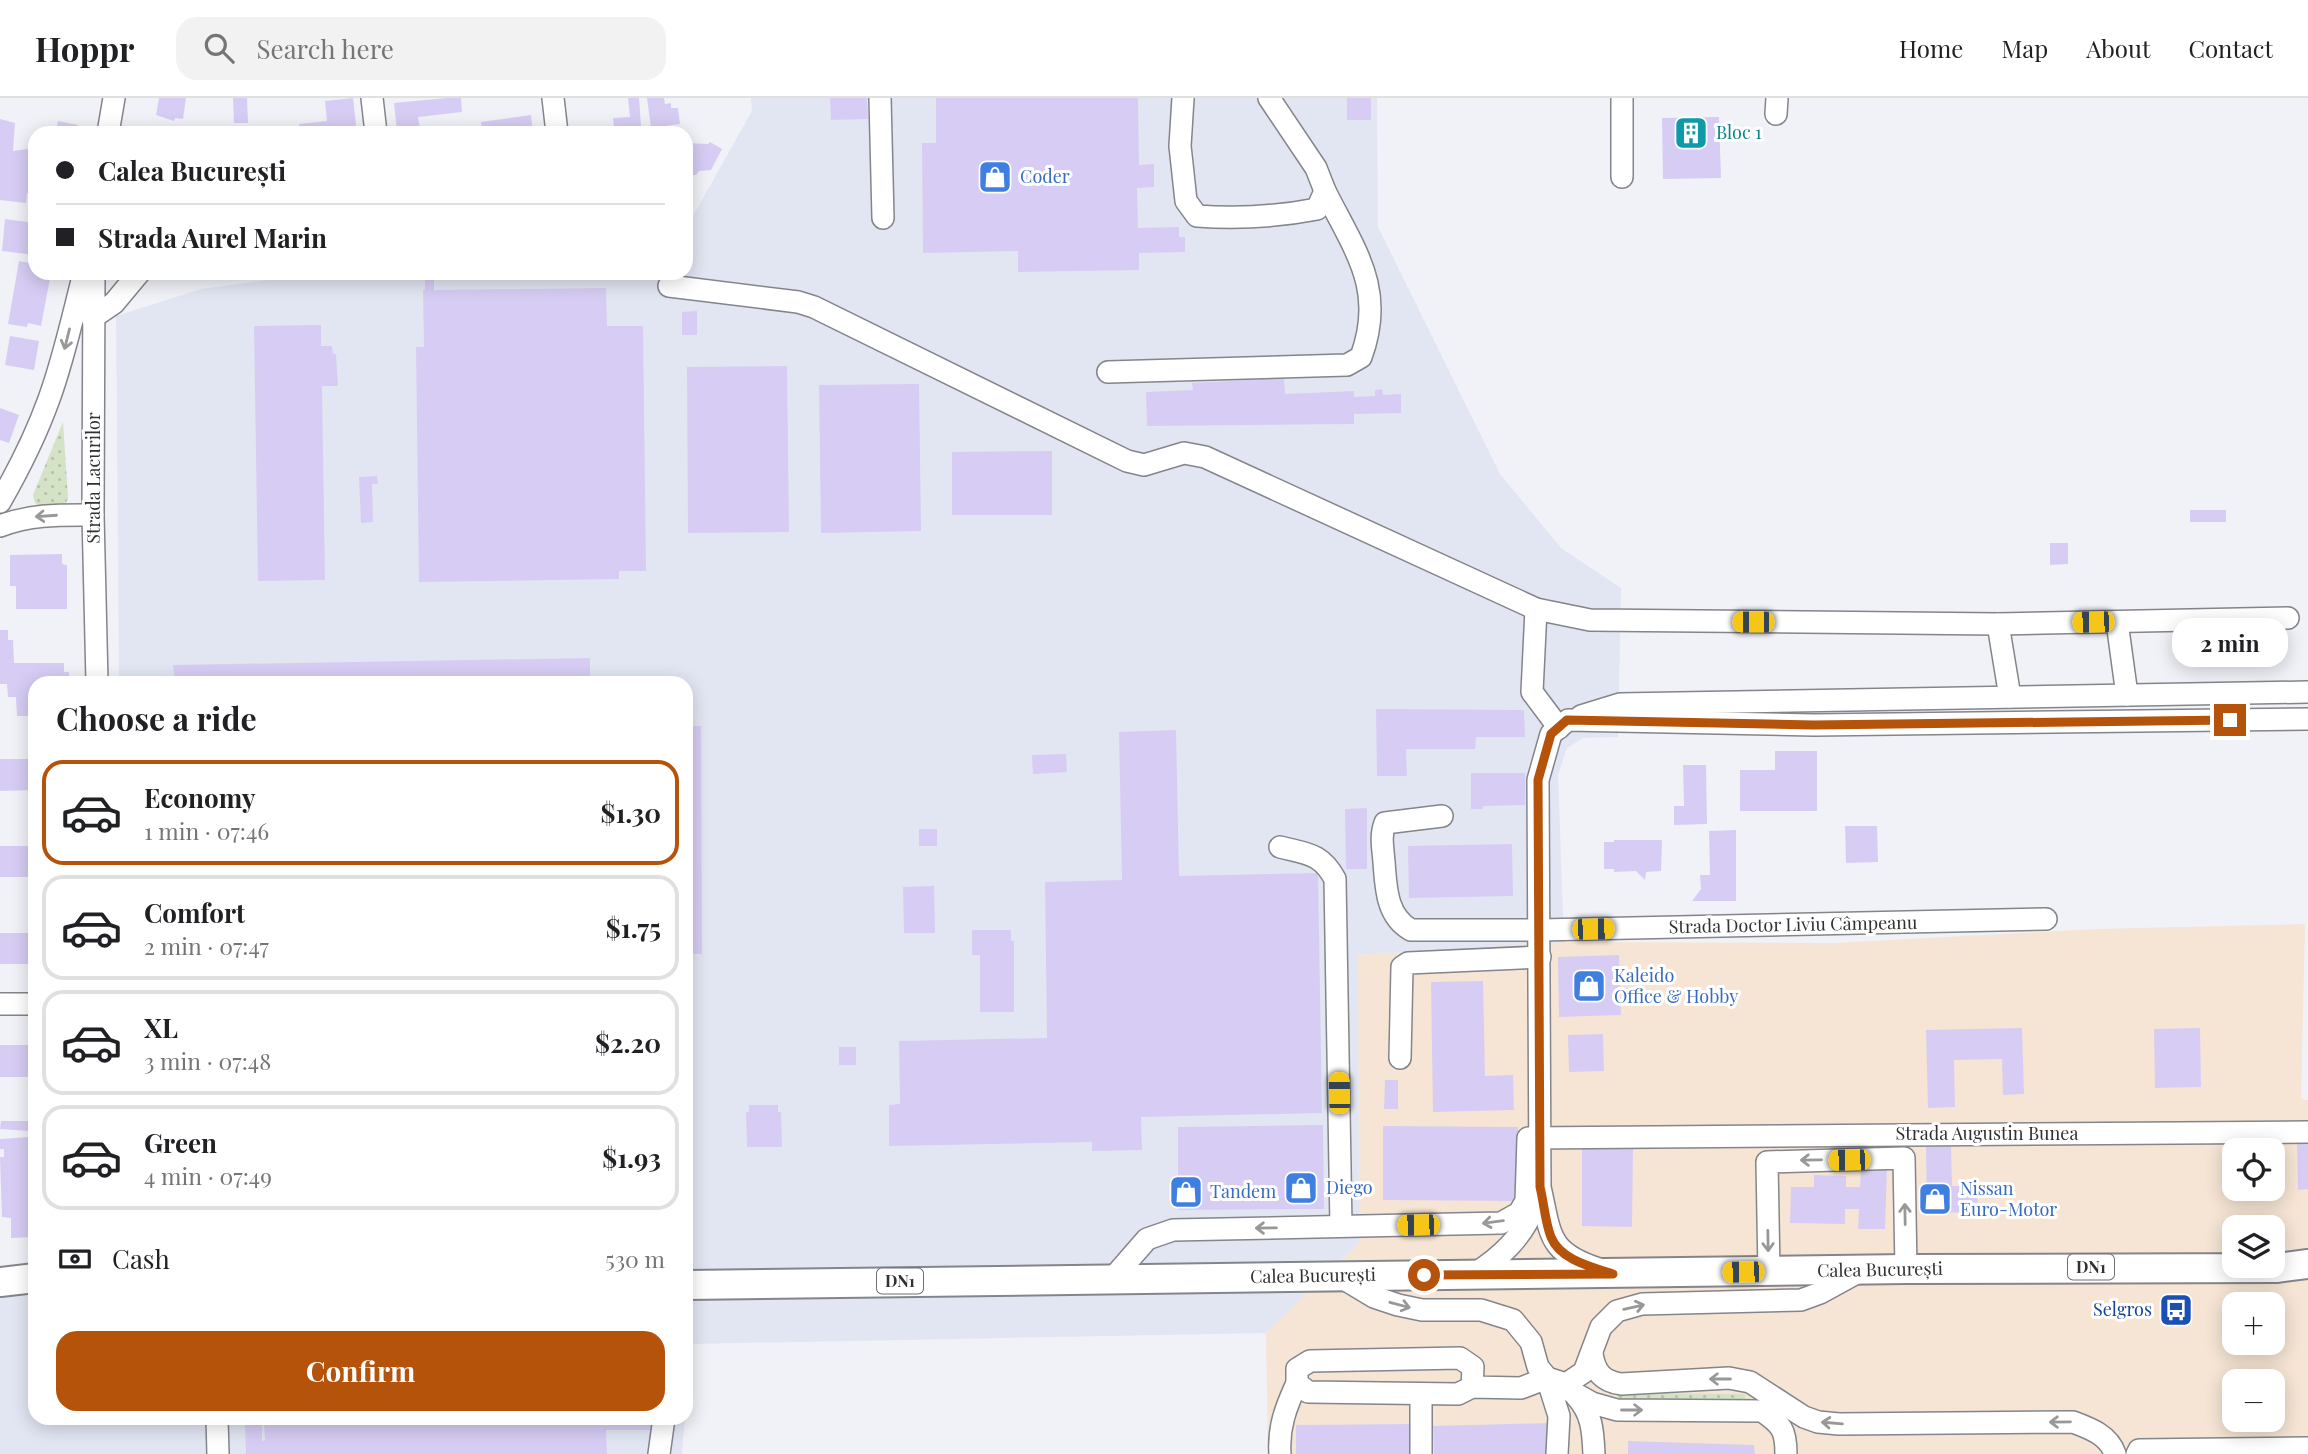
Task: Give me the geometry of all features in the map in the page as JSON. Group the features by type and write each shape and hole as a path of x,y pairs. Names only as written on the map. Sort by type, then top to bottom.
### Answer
{"main road":[{"name":"Calea București","path":"2285,1267 2308,1264"},
{"name":"Calea București","path":"693,1284 1906,1269 2222,1268"},
{"name":"Calea București","path":"2285,1271 2308,1277"},
{"path":"0,1282 28,1279"},
{"path":"0,1297 28,1299"}],"street":[{"path":"109,126 114,98"},
{"path":"372,98 375,126"},
{"path":"553,98 556,126"},
{"path":"880,98 883,218"},
{"path":"1184,98 1180,146 1186,201 1197,216 1245,219 1317,209 1325,191"},
{"path":"1108,372 1347,365 1361,357 1368,338 1371,290 1366,273 1325,191 1317,168 1269,98"},
{"path":"1622,98 1622,177"},
{"path":"0,502 37,431 49,400 82,280"},
{"name":"Strada Lacurilor","path":"94,280 93,515 97,676"},
{"path":"92,318 114,303 133,280"},
{"path":"669,286 798,302 814,307 1127,461 1144,465 1184,453 1205,457 1536,609 1590,620 1998,624 2288,618"},
{"path":"0,526 46,515 93,515"},
{"path":"1536,609 1532,692 1563,724 2308,719"},
{"path":"2117,622 2127,695"},
{"path":"1998,624 2010,698"},
{"path":"1613,1274 1581,1263 1562,1252 1551,1238 1540,1187 1538,780 1551,734 1563,724 1620,704 2308,692"},
{"path":"1749,724 1763,702"},
{"path":"1696,724 1709,703"},
{"name":"Strada Doctor Liviu Câmpeanu","path":"1442,816 1385,823 1381,834 1387,897 1402,925 1411,930 1540,930 2046,919"},
{"path":"1280,847 1317,857 1327,864 1335,879 1341,1226"},
{"path":"1400,1058 1402,967 1408,963 1540,957"},
{"path":"0,1004 28,1004"},
{"name":"Strada Augustin Bunea","path":"1540,1138 2308,1132"},
{"path":"1113,1278 1147,1239 1174,1230 1501,1223 1519,1213 1526,1201 1528,1138 1540,1138"},
{"path":"1769,1272 1767,1162 1904,1158 1906,1269"},
{"path":"1473,1275 1496,1261 1507,1248 1532,1213 1540,1187"},
{"path":"1297,1382 1308,1392 1421,1395 1458,1394 1472,1387 1521,1388 1547,1378 1566,1384 1584,1372 1601,1327 1617,1311 1642,1304 1801,1300 1863,1270"},
{"path":"1339,1276 1374,1297 1398,1305 1422,1310 1481,1310 1513,1320 1531,1342 1538,1367 1547,1378 1576,1396 1617,1410 1762,1410 1776,1420 1786,1434 1786,1454"},
{"path":"1592,1353 1594,1368 1602,1377 1621,1384 1729,1378 1750,1382 1804,1417 1818,1422 1839,1424 2073,1422 2103,1437 2113,1447 2115,1454"},
{"path":"1280,1454 1282,1415 1297,1382 1297,1369 1310,1361 1461,1358 1473,1367 1472,1387"},
{"path":"1547,1378 1559,1416 1557,1454"},
{"path":"1420,1454 1421,1395"},
{"path":"1576,1396 1586,1406 1591,1418 1594,1454"},
{"path":"217,1425 218,1454"},
{"path":"659,1454 663,1425"},
{"path":"2137,1454 2139,1450 2308,1448"}],"shaded area":[{"path":"751,98 1377,98 1378,227 1500,474 1561,548 1621,588 1618,737 1583,738 1567,748 1558,775 1564,942 1358,955 1359,1243 1266,1333 693,1344 693,676 119,676 116,316 201,289 268,280 693,280 693,216 752,111"},
{"path":"2305,924 2301,1099 2308,1100 2308,1454 1268,1454 1266,1333 1359,1243 1358,955 1564,942 1834,943 2095,929"},
{"path":"28,1266 28,1425 684,1425 682,1454 0,1454 0,1267"}],"green space":[{"path":"63,422 68,498 65,506 41,507 35,503 33,495"},
{"path":"1618,1393 1745,1394 1745,1402 1617,1402"}],"building":[{"path":"159,98 186,98 183,119 175,118 174,121 156,115"},
{"path":"233,98 247,98 248,123 234,123"},
{"path":"353,98 356,126 299,126 327,121 325,101"},
{"path":"461,98 462,112 418,117 420,126 396,126 394,103"},
{"path":"628,98 639,98 641,126 614,126 613,118 630,117"},
{"path":"647,98 664,98 665,104 671,103 671,108 678,108 680,124 651,126"},
{"path":"830,98 867,98 868,119 831,120"},
{"path":"936,98 1138,98 1139,165 1154,164 1154,187 1137,188 1138,228 1179,227 1179,237 1185,237 1185,252 1139,253 1139,270 1018,272 1018,251 923,253 922,143 936,143"},
{"path":"1347,98 1371,98 1371,120 1347,120"},
{"path":"531,115 532,126 481,126 481,122"},
{"name":"Bloc 1","path":"1719,117 1721,178 1663,179 1662,118"},
{"path":"0,119 15,123 13,151 28,149 28,193 26,203 0,200"},
{"path":"58,121 78,125 78,126 57,126"},
{"path":"710,142 722,149 711,170 699,171 693,175 693,143"},
{"path":"5,219 28,222 28,254 2,251"},
{"path":"19,261 28,263 28,280 50,280 41,326 28,323 27,327 8,324"},
{"path":"425,280 434,280 434,290 606,288 607,326 643,326 646,571 619,571 619,579 419,582 416,347 424,347"},
{"path":"697,311 697,335 682,335 682,312"},
{"path":"321,325 321,346 332,346 333,354 336,354 338,386 322,386 325,580 258,581 254,326"},
{"path":"10,336 39,341 34,370 5,365"},
{"path":"787,366 789,532 688,533 687,367"},
{"path":"1284,378 1285,394 1354,391 1354,397 1375,396 1375,390 1382,389 1383,395 1401,394 1401,413 1354,414 1354,424 1147,426 1146,392 1193,390 1192,383"},
{"path":"919,384 921,531 821,533 819,385"},
{"path":"0,408 19,415 9,443 0,440"},
{"path":"1052,451 1052,515 952,515 952,452"},
{"path":"377,476 378,484 372,484 373,522 361,523 359,477"},
{"path":"2190,510 2226,510 2226,522 2190,522"},
{"path":"2050,543 2068,543 2068,564 2050,565"},
{"path":"62,554 62,564 67,565 67,609 16,609 16,586 10,586 10,555"},
{"path":"0,630 8,630 8,640 13,640 14,663 64,663 64,672 69,672 69,676 28,676 28,716 17,716 16,697 8,697 7,684 0,684"},
{"path":"590,658 590,676 174,676 173,665"},
{"path":"1376,709 1524,710 1525,737 1476,737 1475,749 1406,749 1407,776 1377,776"},
{"path":"693,726 701,726 702,954 693,954"},
{"path":"1176,730 1179,876 1318,873 1322,1113 1141,1117 1142,1150 1092,1151 1092,1142 889,1146 889,1105 900,1104 899,1041 1047,1038 1045,882 1122,880 1119,732"},
{"path":"1775,751 1817,751 1817,811 1740,811 1740,770 1775,770"},
{"path":"1066,754 1067,772 1033,774 1032,755"},
{"path":"0,759 28,759 28,790 0,791"},
{"path":"1683,765 1706,765 1707,824 1674,825 1674,806 1684,806"},
{"path":"1471,773 1525,773 1525,805 1483,806 1483,809 1471,809"},
{"path":"1367,808 1367,869 1346,869 1345,809"},
{"path":"1845,826 1877,826 1878,862 1846,863"},
{"path":"919,829 937,829 937,846 919,846"},
{"path":"1736,830 1736,901 1692,901 1701,889 1700,875 1710,875 1709,831"},
{"path":"1662,840 1661,871 1646,872 1645,880 1636,871 1614,872 1614,869 1604,869 1604,842"},
{"path":"1512,844 1513,896 1409,898 1408,846"},
{"path":"0,846 28,846 28,877 0,877"},
{"path":"934,886 935,933 904,933 903,887"},
{"path":"972,930 1011,930 1011,941 1014,941 1014,1012 980,1012 980,955 972,955"},
{"path":"0,933 28,933 28,964 0,964"},
{"name":"Kaleido Office & Hobby","path":"1619,955 1621,1015 1559,1017 1558,957"},
{"path":"1483,981 1485,1076 1513,1075 1514,1110 1433,1112 1431,982"},
{"path":"2022,1028 2024,1094 2003,1095 2002,1059 1954,1060 1955,1107 1928,1108 1926,1030"},
{"path":"2200,1028 2201,1087 2155,1088 2154,1029"},
{"path":"1603,1034 1604,1071 1569,1072 1568,1035"},
{"path":"0,1045 28,1045 28,1077 0,1077"},
{"path":"839,1047 856,1047 856,1065 839,1065"},
{"path":"1385,1080 1398,1080 1398,1109 1384,1109"},
{"path":"749,1105 778,1105 778,1112 781,1112 782,1147 747,1147 746,1112 749,1112"},
{"path":"1,1121 28,1121 28,1131 0,1129"},
{"path":"1323,1125 1324,1209 1178,1210 1178,1127"},
{"path":"1383,1126 1518,1127 1517,1201 1383,1200"},
{"path":"28,1137 28,1237 11,1238 11,1218 2,1217 0,1157 4,1157 4,1149 0,1149 0,1139"},
{"path":"2297,1140 2308,1140 2308,1189 2298,1190"},
{"path":"1582,1145 1633,1145 1632,1227 1582,1226"},
{"path":"1951,1146 1952,1186 1977,1186 1978,1212 1927,1213 1926,1147"},
{"path":"1861,1168 1887,1169 1885,1229 1858,1229 1859,1209 1845,1209 1845,1224 1790,1223 1791,1187 1814,1187 1814,1175 1846,1176 1846,1187 1860,1187"},
{"path":"1549,1423 1550,1454 1434,1454 1433,1426"},
{"path":"1415,1424 1415,1454 1296,1454 1296,1425"},
{"path":"245,1425 262,1425 262,1441 265,1440 264,1425 659,1425 659,1430 606,1430 607,1454 246,1454"},
{"path":"1628,1441 1754,1445 1755,1454 1628,1454"}],"place":[{"name":"Bloc 1","path":"1691,133"},
{"name":"Coder","path":"995,177"},
{"name":"Kaleido Office & Hobby","path":"1589,986"},
{"name":"Diego","path":"1301,1188"},
{"name":"Tandem","path":"1186,1192"},
{"name":"Nissan Euro-Motor","path":"1935,1199"},
{"name":"Selgros","path":"2176,1310"}],"route":[{"path":"1424,1275 1613,1274 1581,1263 1562,1252 1551,1238 1540,1187 1538,780 1551,734 1567,720 1814,725 2230,720"}]}
